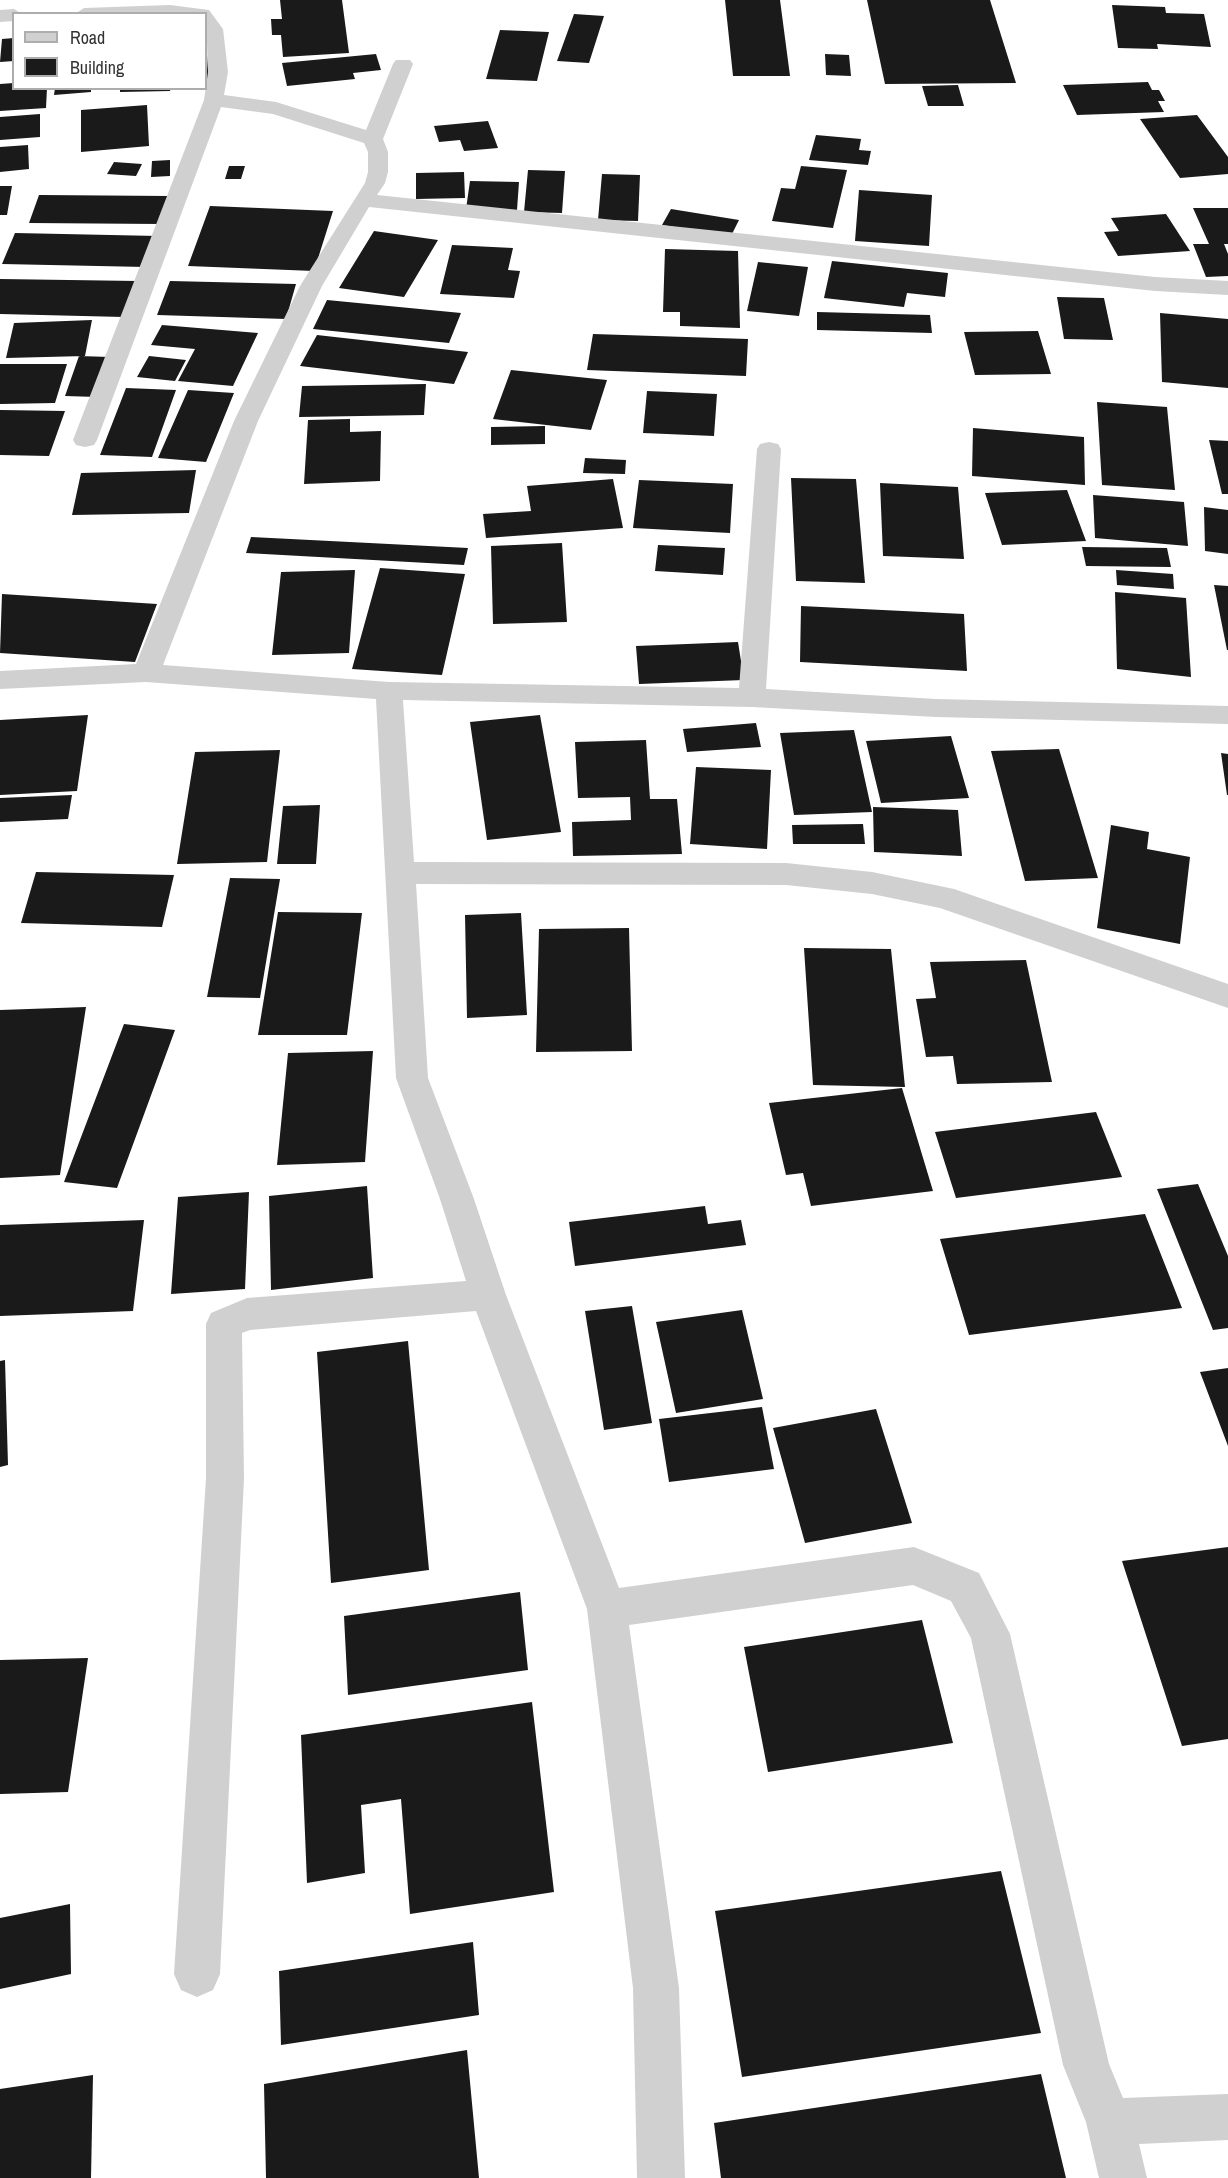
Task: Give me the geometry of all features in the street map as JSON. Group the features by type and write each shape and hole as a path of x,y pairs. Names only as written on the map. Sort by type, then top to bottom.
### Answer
{"street":[{"path":"141,12 181,12"},
{"path":"85,440 214,100 218,72 214,29 207,18"},
{"path":"146,673 246,421 312,286 375,183 378,172 378,152 373,139 403,64"},
{"path":"214,100 276,108 373,139"},
{"path":"363,200 833,248 1155,284 1228,288"},
{"path":"752,698 769,449"},
{"path":"0,680 146,673 389,691 752,698 936,708 1228,716"},
{"path":"389,691 398,873 412,1078 457,1198 488,1295 607,1609 656,1988 662,2178"},
{"path":"398,873 786,874 872,883 943,897 1228,996"},
{"path":"197,1974 225,1478 224,1324 247,1314 488,1295"},
{"path":"607,1609 914,1566 965,1587 990,1634 1086,2065 1110,2122 1123,2178"},
{"path":"1110,2122 1228,2117"}],"building":[{"path":"280,0 342,0 349,53 283,57 281,35 272,35 271,19 282,19"},
{"path":"725,0 780,0 790,76 733,76"},
{"path":"867,0 990,0 1016,83 885,84"},
{"path":"1112,5 1165,7 1166,13 1204,14 1211,47 1157,44 1158,49 1118,48"},
{"path":"574,14 604,16 589,63 557,61"},
{"path":"500,30 549,32 537,81 486,79"},
{"path":"12,38 12,61 0,62 2,39"},
{"path":"207,54 209,85 207,85"},
{"path":"376,54 381,70 353,73 355,79 287,86 282,63"},
{"path":"825,54 849,55 851,76 826,75"},
{"path":"1148,82 1152,90 1159,90 1165,101 1158,101 1164,112 1077,115 1063,85"},
{"path":"12,83 12,90 47,90 46,108 0,111 0,84"},
{"path":"958,85 964,106 928,106 922,86"},
{"path":"55,90 91,90 91,92 54,95"},
{"path":"120,90 170,90 170,91 120,92"},
{"path":"147,105 149,146 81,152 81,110"},
{"path":"40,114 40,137 0,140 0,117"},
{"path":"1197,115 1228,157 1228,174 1180,178 1140,119"},
{"path":"488,121 498,148 464,151 460,140 439,142 434,126"},
{"path":"816,135 861,139 859,150 871,151 868,165 809,160"},
{"path":"28,145 29,169 0,172 0,147"},
{"path":"170,160 170,176 151,177 152,161"},
{"path":"114,162 142,164 136,176 107,174"},
{"path":"229,166 245,166 241,179 225,179"},
{"path":"801,166 847,170 833,228 772,221 781,188 795,189"},
{"path":"528,170 565,171 562,213 524,212"},
{"path":"464,172 465,198 416,199 416,173"},
{"path":"602,174 640,175 638,221 598,220"},
{"path":"470,181 519,182 517,210 466,209"},
{"path":"0,186 12,186 7,215 0,215"},
{"path":"859,190 932,195 929,246 855,241"},
{"path":"39,195 169,196 161,224 29,223"},
{"path":"210,206 333,211 314,271 188,266"},
{"path":"1193,208 1228,208 1228,244 1224,244 1228,254 1228,276 1206,277 1193,244 1209,244"},
{"path":"671,209 739,220 731,236 662,225"},
{"path":"1166,214 1190,251 1118,256 1104,232 1119,231 1111,218"},
{"path":"374,231 438,240 404,297 339,288"},
{"path":"15,233 158,236 146,267 2,264"},
{"path":"452,245 513,248 508,270 520,271 514,298 440,294"},
{"path":"665,249 738,251 740,328 680,326 680,312 663,312"},
{"path":"832,261 948,273 945,297 907,293 904,307 824,298"},
{"path":"758,262 808,267 799,316 747,311"},
{"path":"0,279 137,281 124,317 0,314"},
{"path":"170,281 296,284 286,319 157,315"},
{"path":"1057,297 1104,298 1113,340 1064,339"},
{"path":"327,300 461,313 449,343 313,329"},
{"path":"817,312 930,315 932,333 817,330"},
{"path":"1160,313 1228,319 1228,388 1162,382"},
{"path":"92,320 85,356 6,358 14,323"},
{"path":"162,325 258,333 233,386 178,381 195,349 151,345"},
{"path":"1038,331 1051,374 975,375 964,332"},
{"path":"593,334 748,339 746,376 587,370"},
{"path":"317,335 468,352 454,384 300,366"},
{"path":"79,356 110,357 97,397 65,396"},
{"path":"149,356 186,360 175,381 137,377"},
{"path":"0,364 67,364 55,403 0,404"},
{"path":"511,370 607,380 591,430 493,419"},
{"path":"426,384 424,415 299,417 302,386"},
{"path":"126,388 176,390 152,457 100,455"},
{"path":"188,390 234,393 206,462 158,458"},
{"path":"647,391 717,394 714,436 643,433"},
{"path":"1097,402 1167,407 1175,490 1102,485"},
{"path":"0,410 65,411 49,456 0,455"},
{"path":"350,419 350,432 381,431 380,481 304,484 308,420"},
{"path":"545,426 545,444 491,445 491,427"},
{"path":"973,428 1084,437 1085,485 972,476"},
{"path":"1209,440 1228,441 1228,494 1222,494"},
{"path":"585,458 626,460 625,474 583,473"},
{"path":"196,470 189,513 72,515 81,473"},
{"path":"791,478 856,479 865,583 796,581"},
{"path":"613,479 623,528 486,538 483,514 531,511 527,486"},
{"path":"639,480 733,484 730,533 633,528"},
{"path":"880,483 958,487 964,559 883,556"},
{"path":"1067,490 1086,541 1002,545 985,493"},
{"path":"1093,495 1184,502 1188,546 1095,538"},
{"path":"1204,507 1228,510 1228,554 1205,551"},
{"path":"251,537 468,548 464,565 246,553"},
{"path":"562,543 567,622 493,624 491,546"},
{"path":"658,545 725,548 723,575 655,571"},
{"path":"1082,547 1167,548 1171,567 1086,566"},
{"path":"380,568 465,574 442,675 352,669"},
{"path":"355,570 349,653 272,655 281,572"},
{"path":"1116,570 1173,574 1174,589 1117,585"},
{"path":"1214,585 1228,586 1228,650 1227,650"},
{"path":"1115,592 1186,598 1191,677 1117,669"},
{"path":"2,594 157,604 135,662 0,653"},
{"path":"801,606 964,614 967,671 800,662"},
{"path":"738,642 744,680 639,684 636,646"},
{"path":"88,715 77,791 0,795 0,720"},
{"path":"540,715 561,832 487,840 470,722"},
{"path":"756,723 761,747 687,752 683,729"},
{"path":"854,730 872,812 794,815 780,733"},
{"path":"951,736 969,798 881,803 866,741"},
{"path":"646,740 650,799 677,799 682,854 573,856 572,822 631,820 630,797 578,798 575,742"},
{"path":"1059,749 1098,878 1025,881 991,751"},
{"path":"280,750 267,862 177,864 195,752"},
{"path":"1221,753 1228,754 1228,795 1227,795"},
{"path":"696,767 771,770 767,849 690,844"},
{"path":"72,795 68,819 0,822 0,798"},
{"path":"320,805 316,864 277,864 283,806"},
{"path":"873,807 958,810 962,856 874,852"},
{"path":"863,824 865,844 793,844 792,825"},
{"path":"1111,825 1149,832 1147,849 1190,857 1180,944 1097,928"},
{"path":"36,872 174,875 162,927 21,923"},
{"path":"230,878 280,879 260,998 207,997"},
{"path":"278,912 362,913 347,1035 258,1035"},
{"path":"521,913 527,1015 467,1018 465,915"},
{"path":"629,928 632,1051 536,1052 539,929"},
{"path":"804,948 891,949 905,1087 813,1085"},
{"path":"1026,960 1052,1082 957,1084 953,1056 926,1057 916,999 936,998 930,962"},
{"path":"86,1007 60,1175 0,1178 0,1010"},
{"path":"124,1024 175,1030 117,1188 64,1182"},
{"path":"373,1051 365,1162 277,1165 288,1053"},
{"path":"902,1088 933,1191 811,1206 803,1173 786,1175 769,1103"},
{"path":"1096,1112 1122,1177 956,1198 935,1132"},
{"path":"1198,1184 1228,1256 1228,1328 1213,1330 1157,1189"},
{"path":"367,1186 373,1278 271,1290 269,1196"},
{"path":"249,1192 245,1289 171,1294 178,1197"},
{"path":"705,1206 708,1224 741,1220 746,1245 575,1266 569,1222"},
{"path":"1145,1214 1182,1308 969,1335 940,1239"},
{"path":"144,1220 133,1311 0,1316 0,1225"},
{"path":"632,1306 652,1423 604,1430 585,1311"},
{"path":"742,1310 763,1399 676,1413 656,1322"},
{"path":"408,1341 429,1570 331,1583 317,1352"},
{"path":"5,1360 8,1465 0,1467 0,1361"},
{"path":"1228,1368 1228,1446 1200,1372"},
{"path":"762,1407 774,1469 669,1482 659,1419"},
{"path":"876,1409 912,1523 805,1543 773,1428"},
{"path":"1228,1547 1228,1739 1182,1746 1122,1561"},
{"path":"520,1592 528,1670 348,1695 344,1616"},
{"path":"922,1620 953,1743 768,1772 744,1647"},
{"path":"88,1658 68,1792 0,1794 0,1660"},
{"path":"532,1702 554,1892 410,1914 401,1799 361,1805 365,1873 307,1883 301,1735"},
{"path":"1001,1871 1041,2033 742,2077 715,1911"},
{"path":"70,1904 71,1974 0,1989 0,1918"},
{"path":"473,1942 479,2015 281,2045 279,1971"},
{"path":"467,2050 479,2178 266,2178 264,2084"},
{"path":"1041,2074 1066,2178 721,2178 714,2123"},
{"path":"93,2075 91,2178 0,2178 0,2089"}]}
